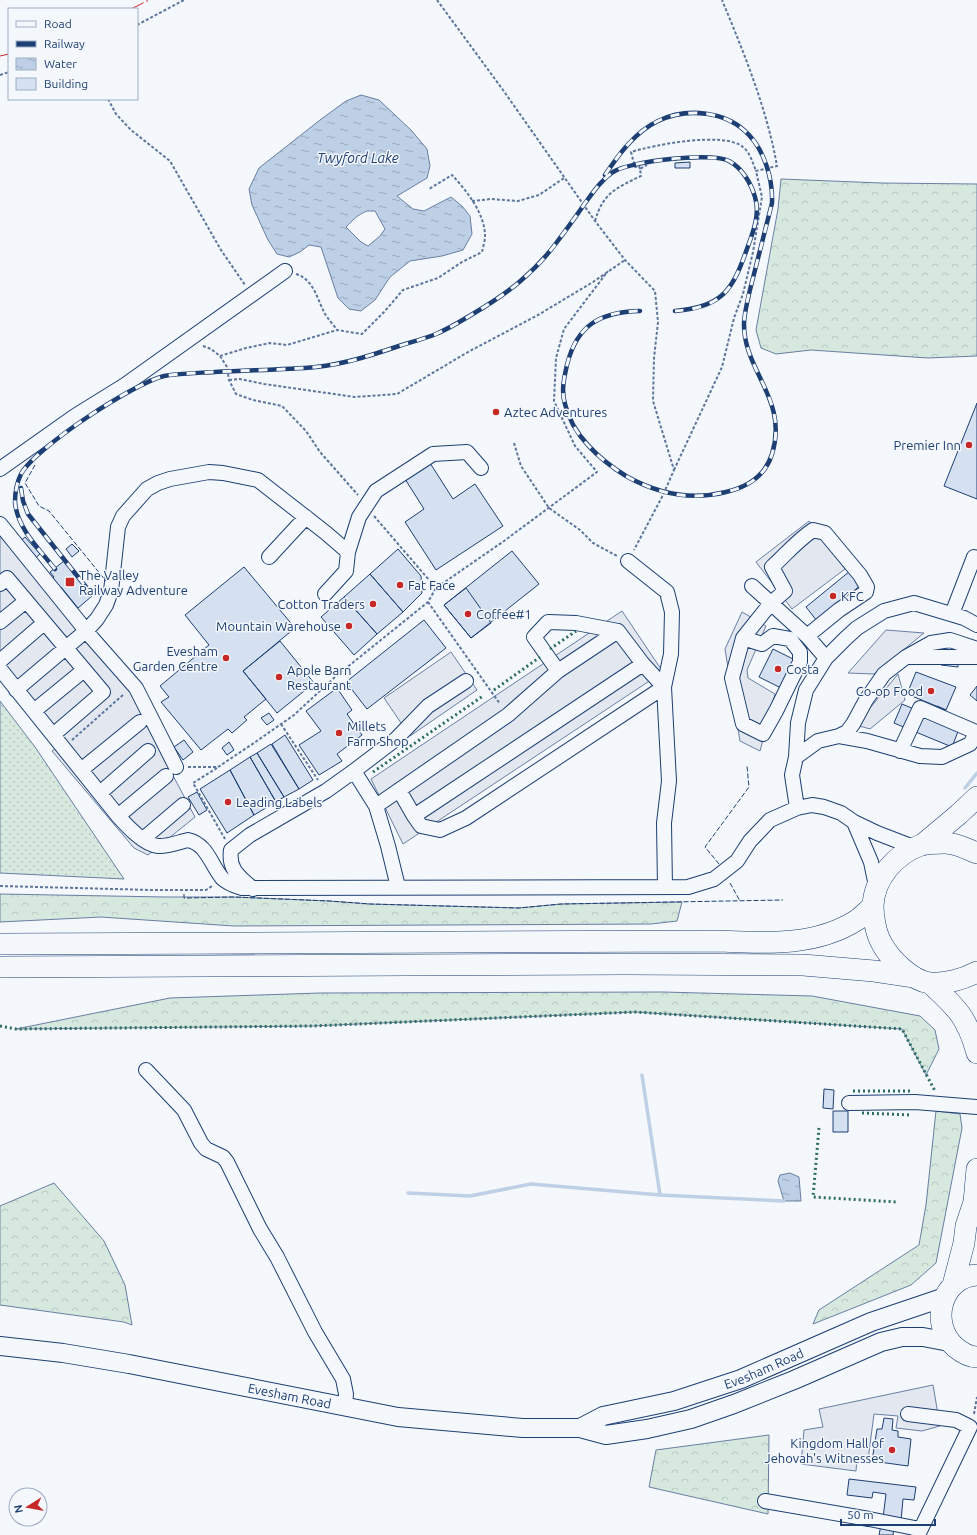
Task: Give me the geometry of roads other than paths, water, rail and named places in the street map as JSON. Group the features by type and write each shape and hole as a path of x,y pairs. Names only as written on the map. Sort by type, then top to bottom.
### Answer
{"highway":[{"path":"0,944 717,941 779,943 812,939 833,932 857,920 875,896 886,869 907,852 919,846 959,814 977,797"},
{"path":"919,846 946,843 977,853"},
{"path":"875,896 876,926 881,943 893,959 955,1006 966,1021 977,1053"},
{"path":"0,967 610,964 795,965 874,971 922,980 948,981 977,972"},
{"path":"976,1358 960,1352 949,1342 942,1330 940,1317 964,1243 966,1226 976,1207 977,1169"},
{"path":"949,1291 963,1278 977,1275"}],"main road":[{"name":"Evesham Road","path":"580,1428 603,1416 674,1401 740,1379 871,1322 949,1291"},
{"name":"Evesham Road","path":"0,1346 63,1353 129,1364 398,1417 523,1428 580,1428 606,1434 654,1428 691,1419 794,1380 882,1342 902,1337 923,1337 949,1342"}],"street":[{"path":"0,469 75,416 125,385 285,271"},
{"path":"325,594 346,570 348,552 359,516 376,491 433,454 467,452 481,468"},
{"path":"16,690 87,630 97,619 106,605 110,591 118,527 123,516 147,490 158,483 170,479 209,472 223,473 258,480 348,552"},
{"path":"269,557 306,517"},
{"path":"0,524 136,688 171,772 118,816"},
{"path":"743,638 762,644 773,636 790,639 800,652 800,662 763,734 743,724 732,678 743,638 771,603 785,591 772,567 796,545 800,539 813,530 825,533 860,575 867,587 866,592 839,610 808,636"},
{"path":"952,614 974,557"},
{"path":"628,561 667,592 672,612 671,654 664,687 669,781 664,823 665,887"},
{"path":"0,584 7,578 103,692 53,735"},
{"path":"752,586 808,636 826,658"},
{"path":"0,622 26,601"},
{"path":"797,808 792,775 796,756 798,723 806,690 826,658 857,628 884,612 914,603 964,618 977,625"},
{"path":"558,671 534,637 548,622 576,624 618,631 643,664 664,687"},
{"path":"0,661 44,623"},
{"path":"376,806 508,715 558,671 618,631"},
{"path":"796,756 818,741 839,736 847,732 884,674 906,657 931,643 950,640 977,649"},
{"path":"906,657 977,657"},
{"path":"414,816 643,664"},
{"path":"0,669 130,829 143,839 158,846 188,840 193,841 207,854 222,878 230,884 242,888 688,887 714,879 737,861 750,841 770,820 797,808 812,805 824,807 841,813 854,822 894,841 919,846"},
{"path":"34,712 84,670"},
{"path":"253,889 234,870 230,858 231,850 250,834 326,791 354,772 396,739 428,706 466,681"},
{"path":"399,790 421,826 440,830 466,818 664,687"},
{"path":"839,736 867,741 900,751 920,756 942,757 970,744 977,732 920,708 900,751"},
{"path":"81,770 140,722"},
{"path":"100,793 148,752"},
{"path":"354,772 376,806 398,887"},
{"path":"143,839 183,805"},
{"path":"854,822 871,862 875,896"},
{"path":"146,1070 184,1110 200,1143 206,1149 223,1157 227,1162 260,1229 277,1257 315,1332 343,1379 346,1394 345,1407"},
{"path":"850,1103 915,1102 977,1107"},
{"path":"765,1501 869,1519 919,1532 970,1427 956,1420 908,1414"}],"water":[{"name":"Twyford Lake","path":"361,95 379,100 411,130 427,149 430,166 427,178 397,196 413,209 424,211 451,197 462,206 470,216 472,234 463,250 442,256 410,261 390,277 375,300 361,311 349,309 338,298 321,247 309,245 300,252 289,257 277,254 268,240 252,205 249,189 259,168 346,101","holes":["367,211 375,211 385,229 380,236 368,246 361,242 346,227 360,214"]},
{"path":"790,1173 799,1177 801,1201 784,1201 778,1181 780,1175"}],"waterway":[{"path":"965,788 977,773"},
{"path":"642,1075 660,1195"},
{"path":"408,1193 470,1196 531,1184 660,1195 784,1201"}],"railway":[{"path":"605,175 628,144 642,131 658,121 681,114 706,114 718,116 730,121 749,135 755,142 764,158 771,185 772,203 748,298 744,323 750,356 764,386 775,417 776,435 769,462 760,475 748,484 734,490 713,495 687,496 662,491 638,482 616,470 588,446 574,426 565,404 563,384 571,351 577,339 584,330 602,318 614,314 640,311"},
{"path":"55,569 30,538 20,521 15,502 18,480 30,462 45,448 87,418 131,390 164,376 177,374 327,366 379,353 431,336 451,327 488,305 510,290 530,273 557,242 596,188 613,172 636,164 652,161 706,157 720,158 734,164 745,176 751,186 757,209 754,228 743,261 737,274 724,293 716,300 705,305 692,309 675,311"},
{"path":"21,488 23,501 28,514 86,587"}],"place":[{"name":"Aztec Adventures","path":"496,412"},
{"name":"Premier Inn","path":"969,445"},
{"name":"The Valley Railway Adventure","path":"70,582"},
{"name":"Fat Face","path":"400,585"},
{"name":"KFC","path":"833,596"},
{"name":"Cotton Traders","path":"373,604"},
{"name":"Coffee#1","path":"468,614"},
{"name":"Mountain Warehouse","path":"349,626"},
{"name":"Evesham Garden Centre","path":"226,658"},
{"name":"Costa","path":"778,669"},
{"name":"Apple Barn Restaurant","path":"279,677"},
{"name":"Co-op Food","path":"931,691"},
{"name":"Millets Farm Shop","path":"339,733"},
{"name":"Leading Labels","path":"228,802"},
{"name":"Kingdom Hall of Jehovah's Witnesses","path":"892,1450"}]}
